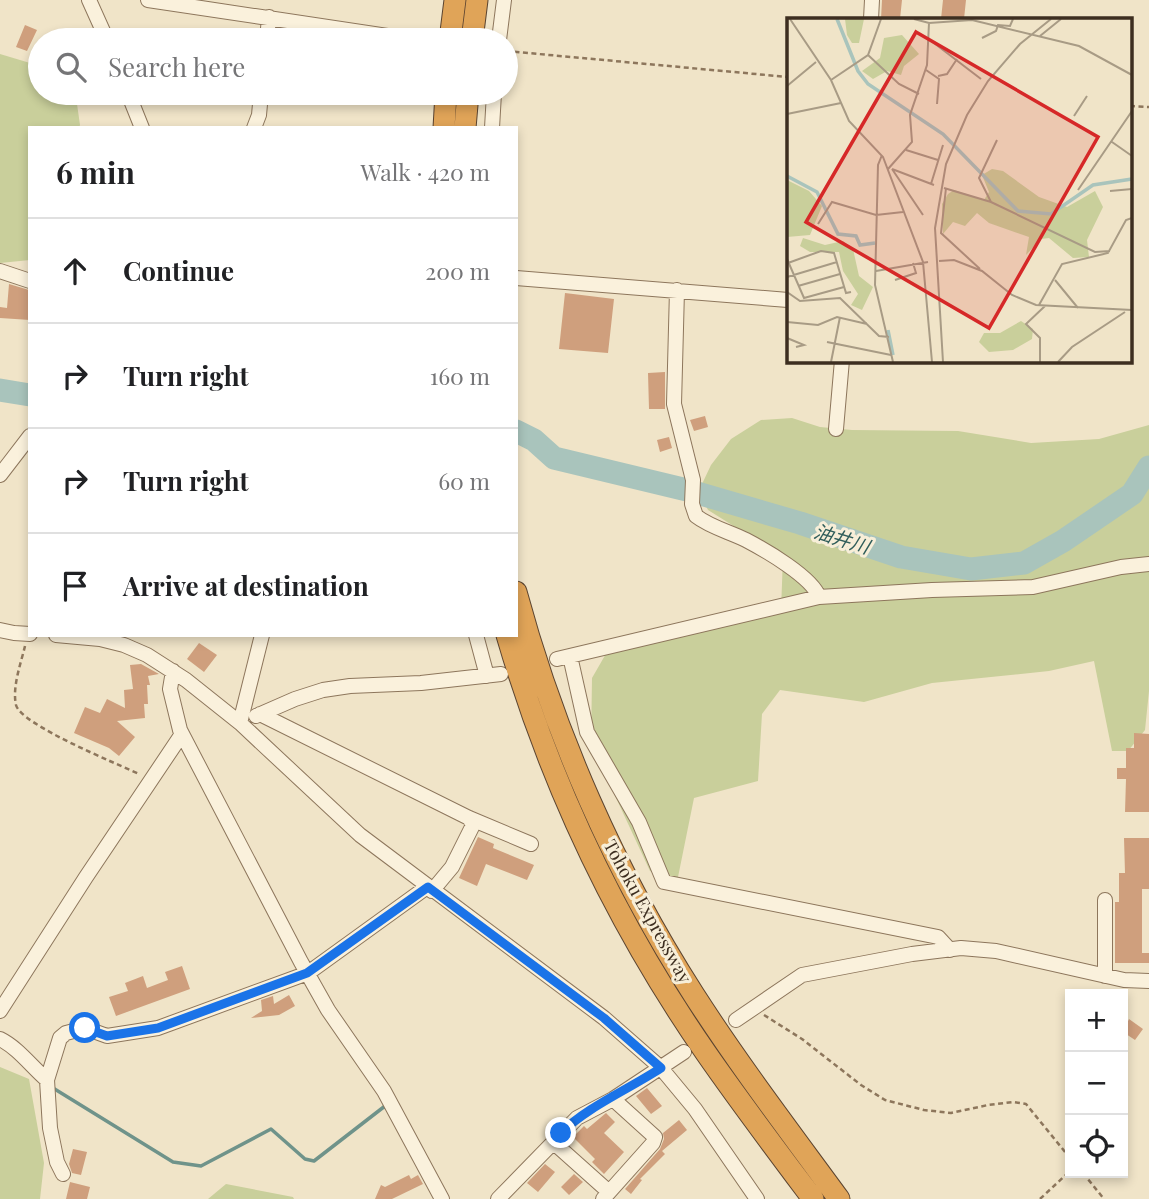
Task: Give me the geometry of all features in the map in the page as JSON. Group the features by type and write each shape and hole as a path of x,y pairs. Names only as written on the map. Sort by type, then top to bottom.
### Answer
{"highway":[{"path":"452,28 455,0"},
{"path":"474,28 477,0"},
{"path":"444,126 445,105"},
{"path":"466,126 467,105"},
{"name":"Tohoku Expressway","path":"518,598 555,714 625,876 700,1004 839,1199"},
{"name":"Tohoku Expressway","path":"508,637 552,766 582,835 637,942 705,1051 813,1199"}],"street":[{"path":"89,0 102,28"},
{"path":"148,0 338,28"},
{"path":"501,28 505,0"},
{"path":"871,18 872,0"},
{"path":"268,28 269,17"},
{"path":"133,105 141,126"},
{"path":"255,126 260,105"},
{"path":"492,126 494,105"},
{"path":"0,271 28,280"},
{"path":"518,278 787,300"},
{"path":"677,290 674,404 693,481 692,504 696,516 748,541 793,570 817,589 819,597"},
{"path":"836,429 842,362"},
{"path":"0,475 28,439"},
{"path":"950,950 938,937 664,882 639,822 587,732 564,657 819,597 1033,587 1121,567 1149,564"},
{"path":"0,630 28,634"},
{"path":"78,637 124,645 173,671 240,723 360,835 604,1018 661,1068 695,1109 757,1199"},
{"path":"240,723 262,637"},
{"path":"240,723 323,690 350,686 421,684 494,675 477,637"},
{"path":"173,671 170,689 182,734 307,973 328,1010 384,1091 442,1199"},
{"path":"260,714 470,818 531,844"},
{"path":"0,1011 182,734"},
{"path":"63,1174 57,1161 50,1128 47,1080 60,1038 66,1033 85,1028 107,1036 158,1028 307,973 430,889 452,867 473,825 470,818"},
{"path":"1105,900 1105,976"},
{"path":"736,1020 802,975 912,954 950,950 996,951 1105,976 1149,982"},
{"path":"0,1038 10,1044 47,1080"},
{"path":"498,1199 577,1118 612,1099 684,1052"},
{"path":"553,1142 606,1196 655,1138 612,1099"}],"path":[{"path":"518,52 787,77"},
{"path":"28,637 17,686 16,706 23,715 38,726 152,779"},
{"path":"753,1007 885,1100 924,1110 951,1113 988,1105 1013,1102 1026,1104 1065,1152"},
{"path":"1041,1199 1065,1176"},
{"path":"1087,1178 1104,1199"}],"green space":[{"path":"0,54 28,62 28,105 77,105 80,125 28,126 28,260 0,263"},
{"path":"792,418 820,427 958,431 1031,443 1099,439 1149,425 1149,691 1145,730 1128,751 1112,751 1094,661 1049,671 932,683 864,702 780,690 762,714 758,781 694,798 677,882 650,871 591,744 592,678 611,645 781,610 783,557 708,510 701,496 702,484 711,465 731,439 761,420"},
{"path":"0,1067 29,1079 44,1163 40,1199 0,1199"},
{"path":"226,1184 293,1197 294,1199 208,1199"}],"building":[{"path":"882,0 902,0 900,18 881,18"},
{"path":"943,0 966,0 964,18 941,18"},
{"path":"25,25 32,28 28,28 27,51 16,47"},
{"path":"9,284 28,290 28,320 0,318 0,307 7,308"},
{"path":"565,293 614,299 608,353 559,349"},
{"path":"665,372 665,409 649,409 648,373"},
{"path":"705,416 708,427 694,431 690,420"},
{"path":"669,437 672,448 660,452 657,440"},
{"path":"199,643 217,655 204,672 187,659"},
{"path":"141,664 159,674 148,676 150,685 147,685 148,704 144,704 145,718 117,721 135,737 119,756 109,748 74,733 85,707 100,713 107,699 125,708 124,690 133,689 130,665"},
{"path":"1134,733 1149,734 1149,812 1125,812 1126,779 1117,779 1117,768 1126,768 1126,748 1134,748"},
{"path":"478,837 494,844 493,848 534,865 527,880 486,864 477,886 459,878"},
{"path":"1124,838 1149,838 1149,889 1142,889 1142,953 1149,953 1149,963 1115,963 1115,902 1119,902 1119,873 1125,873"},
{"path":"182,966 190,989 116,1016 109,997 128,991 125,983 143,976 147,988 168,980 165,972"},
{"path":"289,995 295,1006 279,1015 251,1018 262,1011 261,1000 273,996 274,1004"},
{"path":"1129,1019 1143,1029 1135,1040 1128,1035"},
{"path":"647,1088 662,1106 651,1114 636,1096"},
{"path":"606,1113 615,1122 604,1133 624,1152 604,1174 592,1162 595,1159 573,1137 584,1126 587,1129"},
{"path":"679,1120 687,1130 662,1151 665,1154 640,1179 642,1180 631,1194 625,1189 660,1149 663,1133"},
{"path":"73,1149 87,1152 81,1175 72,1173 69,1164"},
{"path":"545,1164 555,1172 538,1192 527,1183"},
{"path":"574,1174 583,1182 569,1195 561,1187"},
{"path":"409,1175 411,1179 418,1175 423,1184 392,1199 375,1199 381,1185 385,1187"},
{"path":"70,1182 90,1187 87,1199 66,1199"}],"waterway":[{"name":"油井川","path":"0,390 28,395"},
{"name":"油井川","path":"518,432 534,440 554,458 687,490 800,523 901,557 971,569 1024,563 1063,541 1132,494 1149,467"},
{"path":"53,1088 173,1162 201,1166 271,1129 305,1159 314,1161 385,1106 386,1108"}],"route":[{"path":"85,1028 107,1036 158,1028 307,973 428,887 604,1018 661,1068 577,1118 561,1133"}]}
